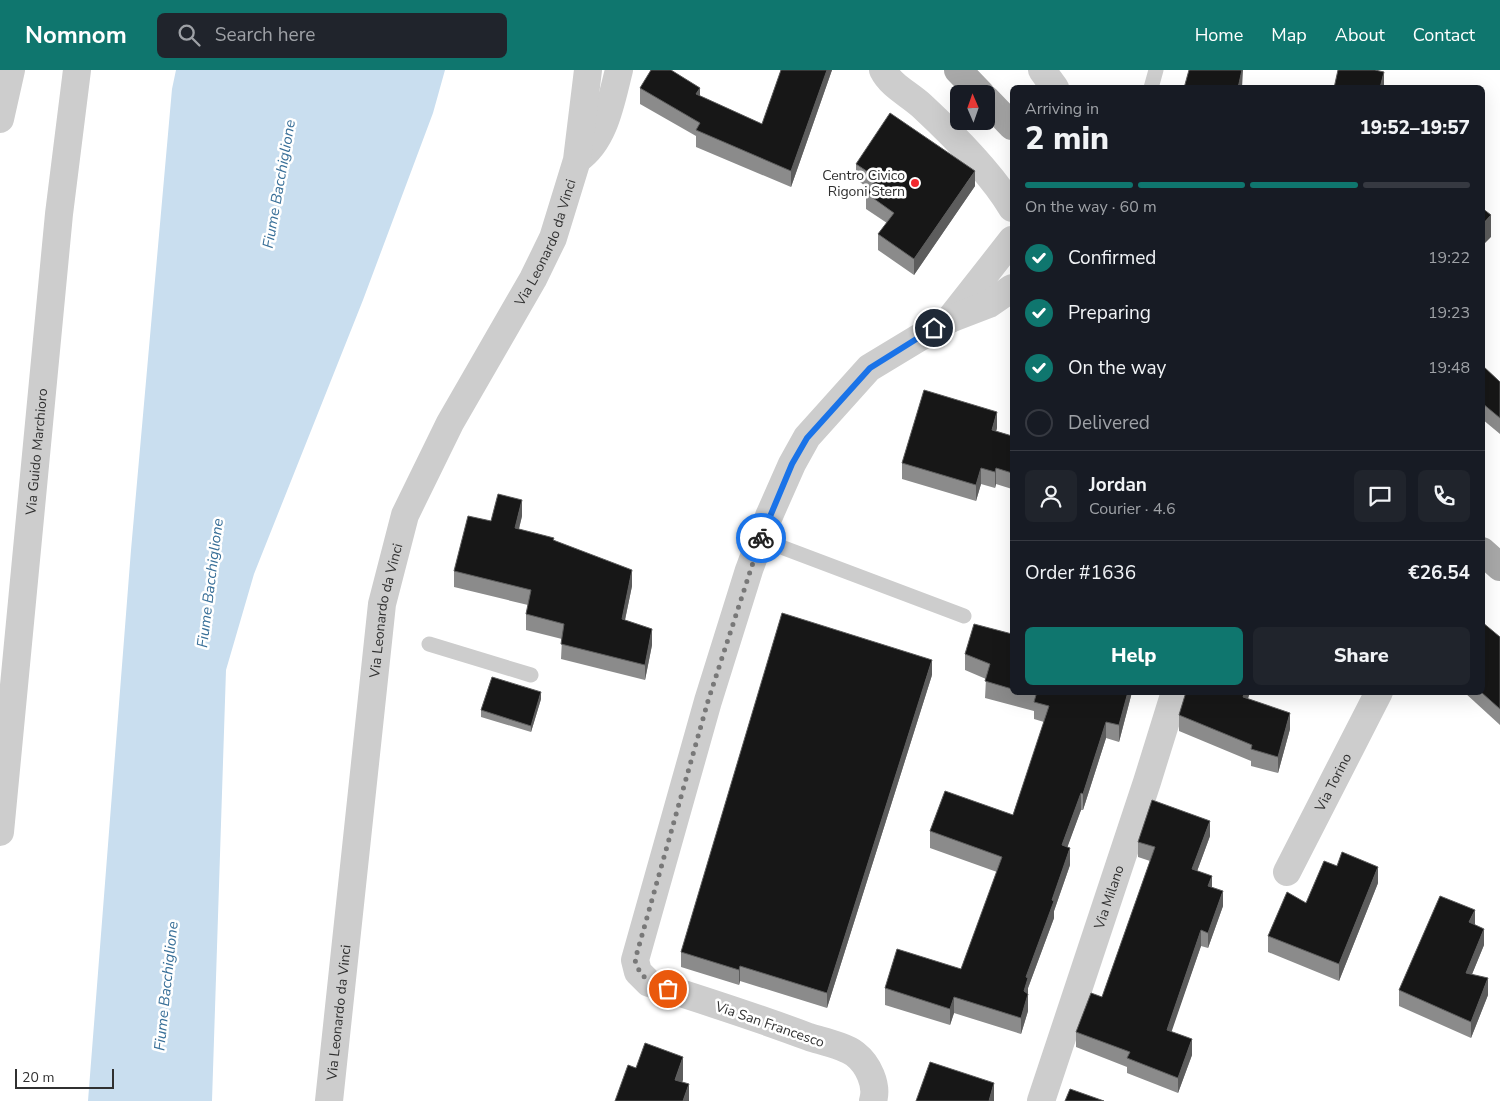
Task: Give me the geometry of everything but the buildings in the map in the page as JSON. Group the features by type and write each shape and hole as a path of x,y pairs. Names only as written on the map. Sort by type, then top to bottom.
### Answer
{"main road":[{"path":"958,70 972,85"},
{"path":"995,108 1010,124"},
{"path":"1485,554 1500,567"}],"street":[{"path":"0,120 12,70"},
{"name":"Via Guido Marchioro","path":"0,832 58,224 77,70"},
{"name":"Via Leonardo da Vinci","path":"329,1101 382,604 402,524 450,423 533,279 549,246 577,160 588,70"},
{"name":"Via Leonardo da Vinci","path":"577,160 590,151 608,114 619,70"},
{"path":"883,70 887,78 922,106 956,141 1004,194 1010,204"},
{"path":"1042,70 1053,85"},
{"path":"950,318 1010,243"},
{"path":"760,539 792,464 807,438 870,368 950,318 989,304 1010,289"},
{"name":"Via San Francesco","path":"760,539 708,701 635,960 638,972 650,983 758,1018 855,1053 867,1068 873,1081 875,1094 872,1101"},
{"name":"Via Milano","path":"1041,1101 1174,695"},
{"name":"Via Torino","path":"1287,872 1377,695"}],"lane":[{"path":"1151,85 1156,70"},
{"path":"760,539 964,616"},
{"path":"429,644 531,674"}],"water":[{"name":"Fiume Bacchiglione","path":"176,70 445,70 433,113 363,300 254,574 226,670 212,1101 88,1101 131,550 172,89"}],"way so far":[{"path":"668,989 650,983 638,972 635,960 708,701 749,570 761,538"}],"place":[{"name":"Centro Civico Rigoni Stern","path":"915,183"}],"route":[{"path":"761,538 792,464 807,438 870,368 934,328"}]}
